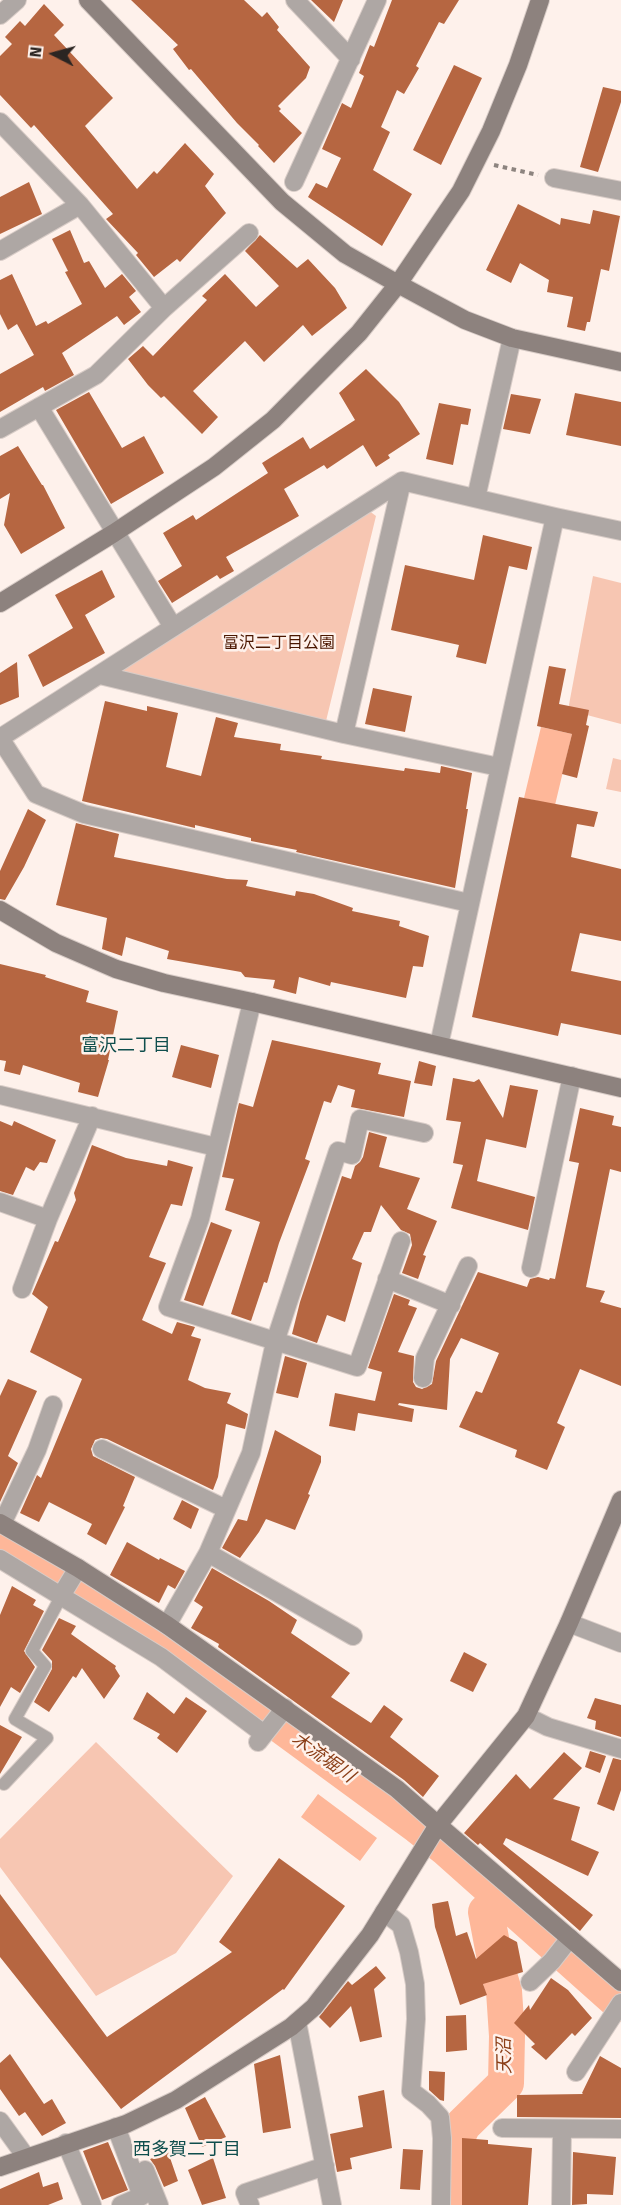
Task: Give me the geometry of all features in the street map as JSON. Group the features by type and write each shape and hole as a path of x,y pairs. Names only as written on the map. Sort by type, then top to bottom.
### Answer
{"street":[{"path":"0,15 16,0"},
{"path":"88,0 282,202 345,254 465,320 512,338 621,362"},
{"path":"295,0 351,59"},
{"path":"294,182 377,0"},
{"path":"0,603 114,533 214,467 273,420 359,333 398,284 462,191 492,131 540,0"},
{"path":"0,122 80,205 164,308"},
{"path":"554,178 621,191"},
{"path":"0,251 80,205"},
{"path":"0,429 96,375 164,308 249,233"},
{"path":"476,498 512,338"},
{"path":"39,407 173,627"},
{"path":"344,734 402,481"},
{"path":"469,903 84,814 36,794 0,738 402,481 555,518 621,531"},
{"path":"439,1045 555,518"},
{"path":"100,675 344,734 499,767"},
{"path":"0,910 56,943 116,969 164,983 621,1088"},
{"path":"252,1002 200,1219 168,1307 357,1367 401,1241"},
{"path":"531,1268 572,1076"},
{"path":"0,1095 216,1148"},
{"path":"22,1289 48,1219 92,1116"},
{"path":"167,1625 208,1553 251,1453 275,1342 338,1151 351,1155 360,1119 424,1133"},
{"path":"0,1202 48,1219"},
{"path":"423,1378 425,1358 468,1266"},
{"path":"387,1279 451,1305"},
{"path":"53,1406 37,1450 1,1524 69,1583 263,1736 283,1711"},
{"path":"102,1449 226,1509"},
{"path":"0,2167 121,2125 176,2100 297,2022 314,2007 370,1935 436,1827 526,1716 569,1623 621,1500"},
{"path":"208,1553 353,1636"},
{"path":"0,1559 69,1583 167,1625 283,1711 397,1789 436,1827 567,1940 621,1982"},
{"path":"569,1623 621,1643"},
{"path":"526,1716 548,1727 621,1749"},
{"path":"384,1912 401,1925 411,1963 415,1984 416,2019 411,2091 440,2117 441,2205"},
{"path":"530,1982 552,1961 567,1940"},
{"path":"576,2072 617,2008"},
{"path":"297,2022 332,2205"},
{"path":"0,2121 26,2157"},
{"path":"121,2125 142,2196 122,2205"},
{"path":"121,2125 159,2205"},
{"path":"502,2128 621,2130"},
{"path":"561,2205 562,2130"},
{"path":"66,2143 92,2205"},
{"path":"249,2205 245,2193 325,2166"}],"lane":[{"path":"4,1784 47,1738 15,1719 45,1666 32,1651 69,1583"}],"path":[{"path":"494,165 554,178"}],"green space":[{"name":"富沢二丁目公園","path":"368,510 376,516 326,721 121,675 120,668"},
{"path":"593,576 621,583 621,724 568,710"},
{"path":"613,758 621,760 621,792 606,789"},
{"path":"96,1742 233,1876 176,1953 96,1996 0,1867 0,1839"}],"shaded area":[{"path":"541,727 572,734 555,805 524,798"},
{"path":"318,1794 377,1838 360,1861 301,1817"}],"building":[{"path":"131,0 244,0 262,17 267,12 279,27 277,30 310,67 306,78 278,106 281,109 279,111 302,133 274,163 191,69 189,70 173,49 178,45"},
{"path":"311,0 343,0 334,22"},
{"path":"392,0 459,0 444,24 439,22 416,66 419,68 404,94 397,90 381,127 390,132 373,170 412,194 382,246 308,197 316,183 327,188 341,158 322,149 342,103 351,108 364,76 359,73 370,45 374,47"},
{"path":"44,4 64,25 54,35 113,98 85,126 137,189 154,171 157,174 185,143 214,174 205,186 226,213 180,262 177,259 154,277 136,255 138,253 106,219 113,214 34,125 31,128 0,95 0,56 12,44 5,37 20,21 25,26"},
{"path":"454,65 482,78 441,165 413,150"},
{"path":"603,87 621,91 621,102 598,172 580,167"},
{"path":"29,182 42,214 0,234 0,197"},
{"path":"518,204 560,225 561,218 590,224 593,210 620,216 609,271 601,269 590,322 587,322 585,331 567,327 573,297 547,292 549,280 520,263 511,283 486,270"},
{"path":"70,230 84,263 89,261 105,288 122,274 136,291 129,297 141,312 124,325 117,316 62,353 74,375 45,391 43,387 0,412 0,374 34,355 17,324 8,330 0,314 0,280 12,274 36,326 46,321 48,324 82,304 65,272 68,271 52,239"},
{"path":"260,235 297,268 308,259 335,288 347,308 312,336 303,325 264,362 245,341 193,391 218,417 202,434 164,396 161,398 148,385 128,359 143,346 153,356 207,300 202,296 225,274 256,307 279,286 245,251"},
{"path":"366,369 399,402 420,434 388,455 390,458 376,467 363,445 327,469 324,465 284,489 299,516 226,557 234,571 220,579 217,575 172,603 158,581 182,566 163,533 193,515 196,520 268,473 262,463 303,437 310,449 355,420 339,393"},
{"path":"89,392 122,448 144,436 164,473 111,504 56,410"},
{"path":"575,393 621,402 621,446 566,435"},
{"path":"511,394 541,399 530,434 503,429"},
{"path":"439,403 471,409 468,425 461,424 453,465 426,459"},
{"path":"18,446 43,485 65,528 21,554 4,525 10,493 0,499 0,456"},
{"path":"483,535 532,547 527,570 509,566 486,664 456,657 459,645 391,630 405,565 474,580"},
{"path":"102,570 115,597 85,615 105,653 43,687 28,655 73,628 55,595"},
{"path":"17,662 19,697 0,705 0,673"},
{"path":"549,666 566,669 559,704 589,710 586,725 589,726 577,778 562,774 572,734 537,726"},
{"path":"373,688 412,696 405,732 365,724"},
{"path":"105,701 147,711 147,706 178,713 166,767 201,776 216,717 238,723 234,737 281,744 280,750 322,756 321,759 404,771 405,768 440,773 441,766 472,773 455,888 251,841 251,838 195,825 195,828 82,801"},
{"path":"519,797 598,812 594,827 577,824 571,857 621,869 621,941 580,933 571,971 621,981 621,1035 561,1023 558,1036 472,1017"},
{"path":"28,809 46,820 24,867 5,900 0,899 0,871"},
{"path":"76,823 119,834 114,857 227,879 248,880 246,886 295,896 296,891 314,894 353,908 352,911 400,921 399,926 429,936 423,967 413,966 406,998 331,982 330,986 299,977 296,994 273,988 275,980 245,977 241,972 167,959 169,951 126,937 122,956 102,949 107,918 56,905"},
{"path":"0,964 46,975 45,977 89,991 86,1002 118,1011 109,1060 98,1097 78,1092 80,1083 23,1065 20,1075 4,1071 6,1061 0,1060"},
{"path":"272,1040 381,1063 378,1074 411,1081 404,1117 351,1107 355,1090 338,1085 331,1103 324,1101 305,1159 310,1161 279,1243 267,1283 264,1282 251,1321 231,1314 260,1222 225,1210 234,1179 222,1177 239,1103 253,1107"},
{"path":"181,1045 219,1055 211,1088 172,1077"},
{"path":"419,1061 436,1066 432,1086 414,1083"},
{"path":"453,1078 474,1082 479,1079 503,1118 510,1085 538,1090 526,1148 486,1139 477,1181 535,1197 528,1230 451,1208 463,1165 453,1163 461,1122 446,1120"},
{"path":"580,1108 614,1116 612,1125 621,1127 621,1172 610,1169 586,1287 605,1291 600,1302 621,1308 621,1386 580,1369 557,1423 565,1427 547,1470 515,1457 517,1450 459,1427 476,1391 482,1393 499,1353 461,1338 450,1359 447,1410 399,1403 398,1405 414,1409 412,1422 358,1413 355,1431 329,1426 335,1393 375,1401 382,1372 368,1368 394,1294 410,1300 408,1305 417,1308 398,1352 414,1356 413,1382 416,1387 422,1389 432,1384 436,1361 478,1272 527,1287 530,1279 538,1277 555,1279 579,1163 569,1161"},
{"path":"0,1121 12,1126 14,1121 56,1140 47,1163 40,1162 34,1171 26,1167 13,1195 0,1191"},
{"path":"369,1132 387,1137 379,1167 420,1178 407,1209 437,1221 423,1255 426,1256 418,1279 402,1273 412,1245 410,1234 401,1230 381,1205 371,1232 364,1232 352,1259 362,1263 345,1322 327,1315 317,1343 292,1334 300,1302 342,1176 351,1179 355,1166 363,1157"},
{"path":"92,1145 126,1158 167,1166 168,1160 193,1167 182,1206 171,1204 149,1257 166,1263 142,1320 172,1334 177,1322 195,1327 191,1336 201,1339 188,1380 205,1388 231,1393 227,1403 248,1414 245,1429 226,1424 218,1477 213,1490 107,1439 95,1440 91,1449 93,1456 135,1477 123,1506 125,1507 106,1545 87,1534 92,1524 49,1502 39,1522 20,1513 37,1475 41,1478 82,1379 30,1352 48,1307 32,1294 76,1200 74,1193"},
{"path":"211,1222 232,1230 203,1306 184,1300"},
{"path":"285,1356 307,1363 298,1398 276,1393"},
{"path":"8,1379 37,1391 8,1456 18,1463 0,1502 0,1396"},
{"path":"275,1430 321,1456 321,1462 295,1530 266,1519 240,1558 222,1548 238,1519 247,1521"},
{"path":"182,1500 199,1509 191,1529 173,1519"},
{"path":"127,1542 185,1571 175,1589 168,1585 159,1603 110,1575"},
{"path":"212,1568 297,1620 291,1633 350,1673 331,1697 371,1723 384,1705 403,1719 390,1737 439,1776 423,1797 404,1780 218,1647 219,1644 191,1628 203,1607 194,1601"},
{"path":"12,1586 36,1600 33,1605 44,1611 24,1651 35,1667 20,1693 11,1687 0,1707 0,1615"},
{"path":"59,1618 76,1626 71,1634 116,1666 120,1676 104,1699 82,1668 76,1678 73,1676 49,1712 34,1702 52,1669 52,1661 42,1650"},
{"path":"464,1652 487,1664 473,1692 450,1681"},
{"path":"147,1692 174,1714 186,1697 207,1711 177,1753 157,1738 160,1734 133,1719"},
{"path":"595,1698 621,1705 621,1737 595,1729 596,1721 587,1718"},
{"path":"0,1725 22,1737 0,1774"},
{"path":"590,1751 606,1756 600,1773 585,1767"},
{"path":"564,1752 582,1768 553,1799 580,1807 571,1840 599,1852 588,1876 506,1838 503,1844 593,1915 580,1931 480,1843 478,1845 464,1833 516,1774 530,1789"},
{"path":"613,1758 621,1760 621,1790 614,1811 597,1804"},
{"path":"279,1858 345,1906 284,1990 121,2109 0,1957 0,1894 107,2037 232,1952 219,1942"},
{"path":"448,1901 456,1936 467,1932 476,1959 504,1935 517,1942 523,1972 483,1984 487,1995 460,2005 435,1927 432,1904"},
{"path":"376,1966 386,1978 374,1989 382,2037 360,2042 351,2006 330,2028 319,2017 348,1981 352,1985"},
{"path":"551,1978 568,1990 592,2018 575,2036 572,2033 546,2060 531,2047 535,2044 514,2023 529,2005 530,2010"},
{"path":"466,2015 467,2050 446,2052 446,2016"},
{"path":"10,2054 44,2104 52,2099 66,2123 42,2136 25,2112 19,2116 0,2089 0,2063"},
{"path":"280,2055 291,2128 263,2133 254,2064"},
{"path":"600,2056 621,2068 621,2118 517,2117 517,2095 583,2094"},
{"path":"429,2071 445,2072 444,2101 429,2090"},
{"path":"384,2090 392,2148 350,2158 352,2169 337,2172 330,2134 363,2127 358,2096"},
{"path":"205,2097 226,2137 202,2147 185,2108"},
{"path":"462,2138 488,2140 488,2144 532,2148 528,2205 462,2205"},
{"path":"108,2142 128,2190 102,2200 83,2151"},
{"path":"403,2149 423,2150 420,2190 400,2189"},
{"path":"168,2152 178,2181 164,2187 150,2159"},
{"path":"573,2152 616,2157 613,2195 587,2194 587,2204 572,2205"},
{"path":"213,2158 226,2198 202,2205 188,2170"},
{"path":"39,2172 43,2187 58,2182 63,2199 48,2205 0,2205 0,2189"}],"waterway":[{"name":"木流堀川","path":"0,1544 138,1626 253,1705 418,1826 446,1848 621,2004"},
{"name":"天沼","path":"454,2205 456,2140 463,2125 506,2083 507,2036 504,1991 496,1965 486,1912 506,1901"}],"district":[{"name":"富沢二丁目","path":"126,1046"},
{"name":"西多賀二丁目","path":"187,2150"}]}
